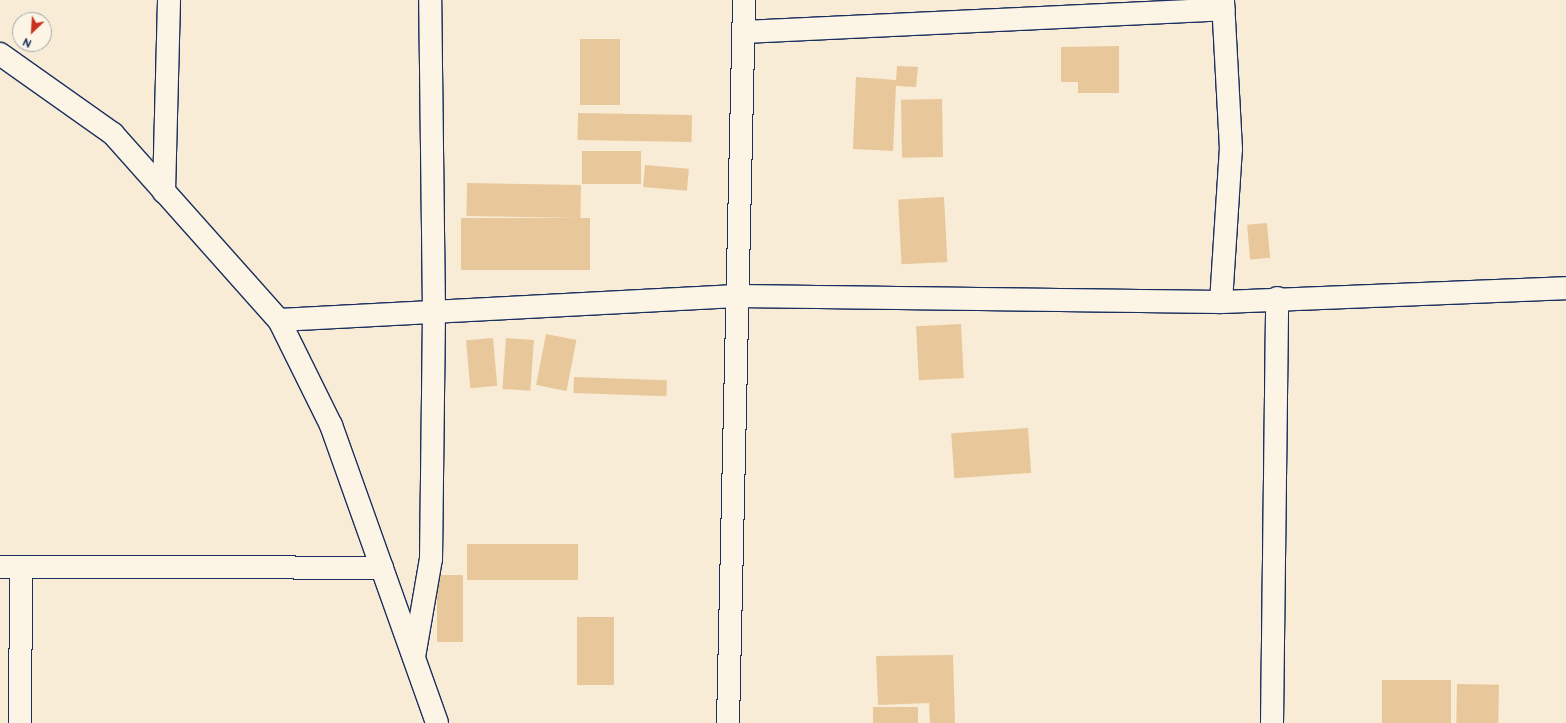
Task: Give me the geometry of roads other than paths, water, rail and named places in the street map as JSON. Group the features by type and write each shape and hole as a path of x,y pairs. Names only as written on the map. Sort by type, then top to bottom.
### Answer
{"street":[{"path":"164,192 168,0"},
{"path":"414,658 431,559 434,312 430,0"},
{"path":"728,723 736,296 744,0"},
{"path":"744,32 1223,4 1231,149 1222,302"},
{"path":"0,54 113,134 279,320 331,425 437,723"},
{"path":"279,320 736,296 1222,302 1277,298 1566,288"},
{"path":"1272,723 1277,298"},
{"path":"20,723 10,568 382,568"}]}
